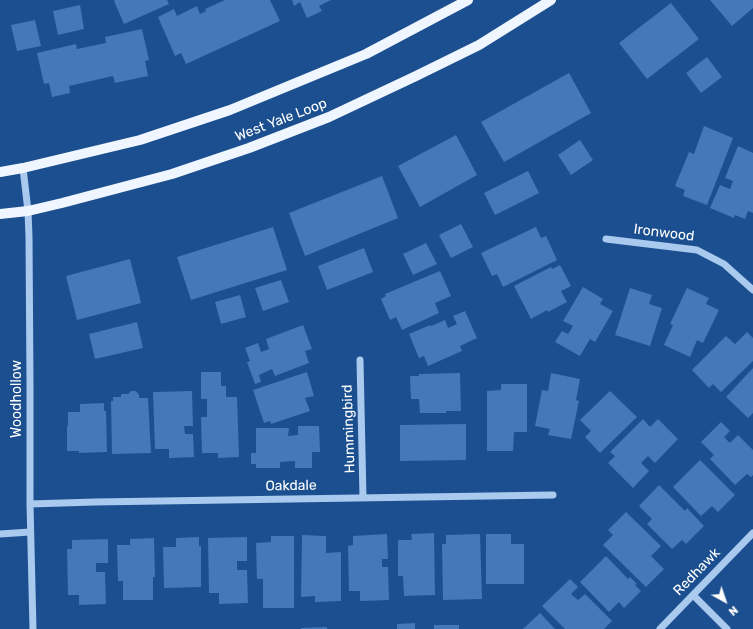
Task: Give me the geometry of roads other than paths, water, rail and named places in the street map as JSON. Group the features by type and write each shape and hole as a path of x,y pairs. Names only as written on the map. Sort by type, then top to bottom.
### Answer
{"main road":[{"name":"West Yale Loop","path":"0,172 140,140 230,110 366,54 468,0"},
{"name":"West Yale Loop","path":"0,214 28,211 172,174 249,148 328,117 416,76 479,45 551,0"}],"street":[{"name":"Woodhollow","path":"22,168 28,211 30,532 33,629"},
{"name":"Ironwood","path":"606,239 697,250 724,264 753,290"},
{"name":"Hummingbird","path":"360,360 363,498"},
{"name":"Oakdale","path":"30,504 553,495"},
{"path":"0,534 30,532"},
{"name":"Redhawk","path":"660,629 753,533"},
{"path":"693,595 728,629"}]}
